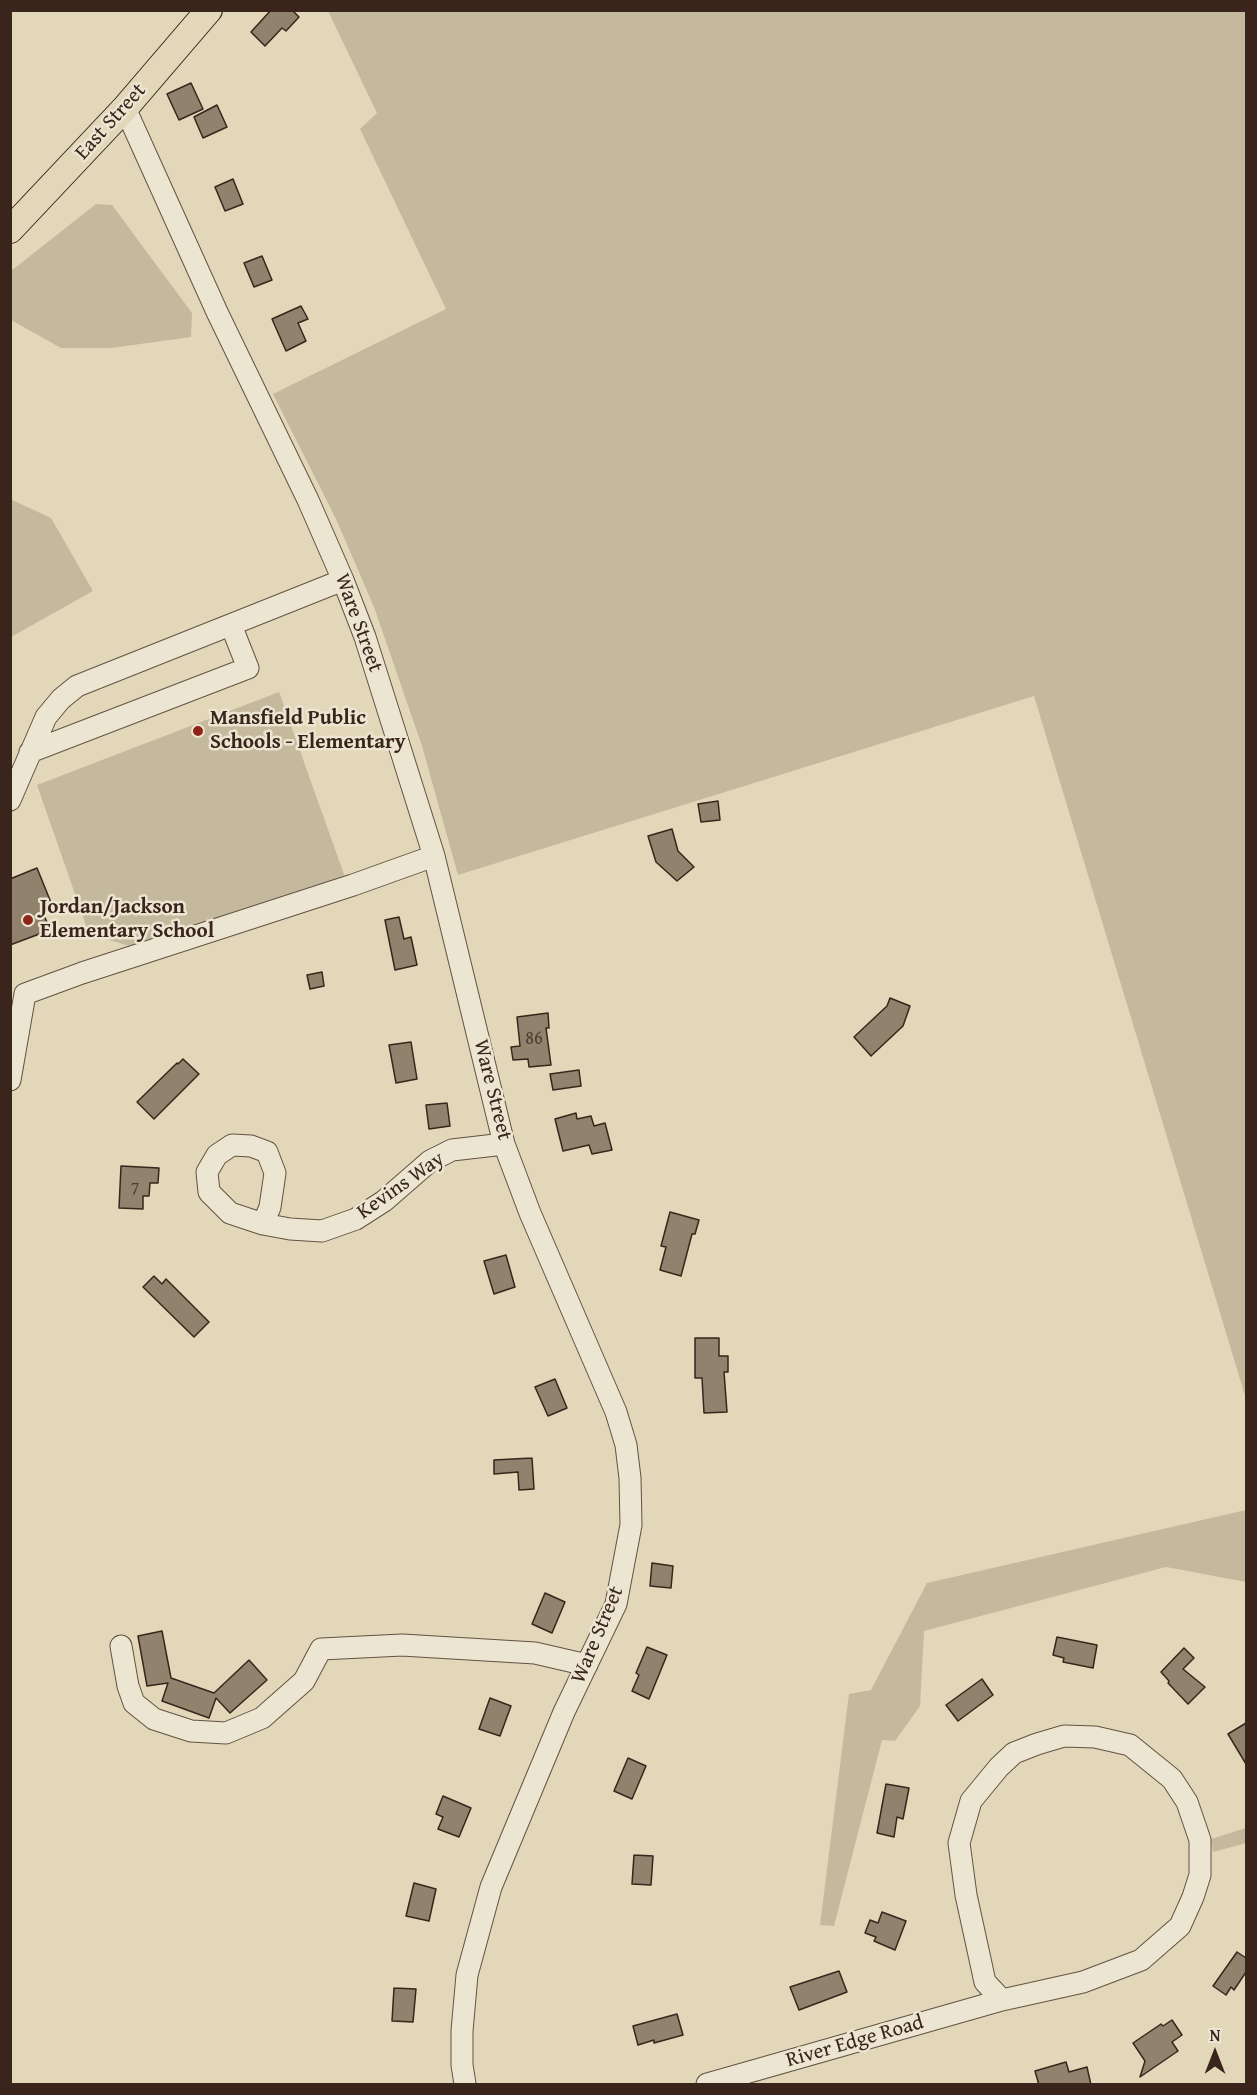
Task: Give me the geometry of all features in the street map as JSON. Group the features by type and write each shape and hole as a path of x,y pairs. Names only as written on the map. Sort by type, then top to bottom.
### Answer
{"main road":[{"name":"East Street","path":"10,230 125,108 209,10"}],"street":[{"name":"Ware Street","path":"125,108 343,580 384,693 403,762 434,856 504,1144 530,1213 608,1391 626,1445 630,1478 631,1525 616,1604 564,1712 491,1887 467,1975 462,2031 462,2065 465,2085"},
{"path":"12,792 46,717 77,686 343,580"},
{"path":"30,752 248,668 231,624"},
{"path":"10,1080 25,994 434,856"},
{"name":"Kevins Way","path":"263,1224 322,1231 356,1219 384,1200 430,1161 452,1150 504,1144"},
{"path":"121,1646 128,1686 134,1703 154,1719 191,1731 226,1733 262,1718 304,1681 321,1649 413,1646 535,1653 587,1665"},
{"name":"River Edge Road","path":"708,2085 1002,2000 1083,1982 1141,1960 1180,1926 1200,1875 1200,1840 1187,1802 1172,1779 1130,1745 1095,1737 1064,1736 1037,1744 1014,1753 999,1767 971,1802 959,1843 966,1895 986,1982 1002,2000"}],"shaded area":[{"path":"328,11 1246,11 1246,1399 1034,696 458,875 422,746 374,607 336,519 273,394 446,309 360,129 377,113"},
{"path":"96,204 112,205 192,313 191,337 111,348 61,348 11,320 11,271"},
{"path":"10,499 51,518 93,591 11,637"},
{"path":"279,692 345,877 133,947 89,934 37,785"},
{"path":"1246,1510 1246,1582 1166,1567 924,1631 920,1706 895,1741 882,1740 834,1926 820,1925 849,1694 871,1690 927,1583"},
{"path":"1246,1828 1246,1843 1213,1852 1211,1839"}],"building":[{"path":"271,10 292,10 299,17 286,31 282,28 265,46 251,32"},
{"path":"191,83 203,109 179,120 167,94"},
{"path":"217,105 227,127 203,138 194,117"},
{"path":"233,179 243,204 225,211 215,187"},
{"path":"262,256 272,280 254,287 244,263"},
{"path":"301,306 308,319 298,323 306,341 286,351 272,319"},
{"path":"718,801 720,820 701,822 698,804"},
{"path":"672,829 678,851 694,867 677,881 656,862 648,836"},
{"name":"Jordan/Jackson Elementary School","path":"37,868 52,905 42,910 50,930 10,945 10,879"},
{"path":"399,917 404,939 411,937 417,965 395,970 385,920"},
{"path":"322,972 324,986 310,989 307,975"},
{"path":"890,998 910,1006 903,1026 871,1056 854,1037 887,1006"},
{"path":"548,1013 549,1028 546,1028 551,1065 529,1067 528,1059 513,1060 511,1047 520,1046 517,1017"},
{"path":"411,1042 417,1079 396,1083 389,1045"},
{"path":"183,1059 199,1074 154,1119 137,1102"},
{"path":"579,1070 581,1086 553,1090 550,1074"},
{"path":"447,1103 450,1126 429,1129 426,1105"},
{"path":"576,1113 577,1119 591,1116 594,1126 605,1123 612,1150 592,1154 589,1145 563,1151 555,1119"},
{"path":"121,1166 159,1168 158,1183 150,1183 149,1196 143,1196 143,1209 119,1208"},
{"path":"670,1212 699,1220 695,1234 692,1234 681,1276 660,1270 666,1247 661,1246"},
{"path":"506,1255 515,1287 494,1294 484,1261"},
{"path":"154,1276 162,1284 166,1279 209,1322 194,1337 143,1287"},
{"path":"695,1338 719,1338 719,1356 728,1356 728,1372 724,1372 727,1412 704,1413 702,1378 695,1378"},
{"path":"555,1379 567,1408 548,1416 535,1387"},
{"path":"532,1458 534,1489 519,1490 518,1472 494,1474 494,1460"},
{"path":"652,1563 673,1566 671,1588 650,1586"},
{"path":"545,1593 565,1602 552,1633 532,1624"},
{"path":"162,1631 171,1678 214,1693 249,1660 267,1680 230,1713 216,1698 209,1718 162,1701 168,1683 147,1686 138,1636"},
{"path":"1057,1637 1097,1645 1093,1668 1063,1662 1064,1658 1053,1655"},
{"path":"647,1647 667,1655 649,1699 632,1691 639,1675 636,1673"},
{"path":"1184,1648 1194,1658 1183,1669 1205,1687 1188,1704 1161,1672"},
{"path":"982,1679 993,1695 958,1721 946,1705"},
{"path":"490,1698 511,1706 500,1736 479,1729"},
{"path":"1246,1723 1246,1764 1228,1734"},
{"path":"628,1758 646,1766 632,1799 614,1791"},
{"path":"886,1784 909,1788 903,1819 897,1817 894,1837 877,1833"},
{"path":"443,1796 471,1808 459,1837 438,1829 443,1817 436,1814"},
{"path":"634,1855 653,1856 651,1885 632,1884"},
{"path":"414,1883 436,1889 429,1921 406,1916"},
{"path":"882,1912 906,1921 895,1950 874,1941 876,1937 865,1933 870,1920 878,1923"},
{"path":"1237,1952 1246,1958 1246,1972 1234,1990 1231,1987 1226,1995 1213,1986"},
{"path":"839,1971 847,1992 799,2010 790,1987"},
{"path":"394,1988 416,1989 413,2022 392,2021"},
{"path":"677,2014 683,2035 638,2045 633,2026"},
{"path":"1172,2020 1182,2035 1172,2042 1178,2051 1140,2077 1145,2061 1133,2043 1161,2024 1163,2026"},
{"path":"1066,2062 1069,2072 1087,2067 1091,2085 1039,2085 1035,2071"}],"place":[{"name":"Mansfield Public Schools - Elementary","path":"198,731"},
{"name":"Jordan/Jackson Elementary School","path":"28,920"}]}
